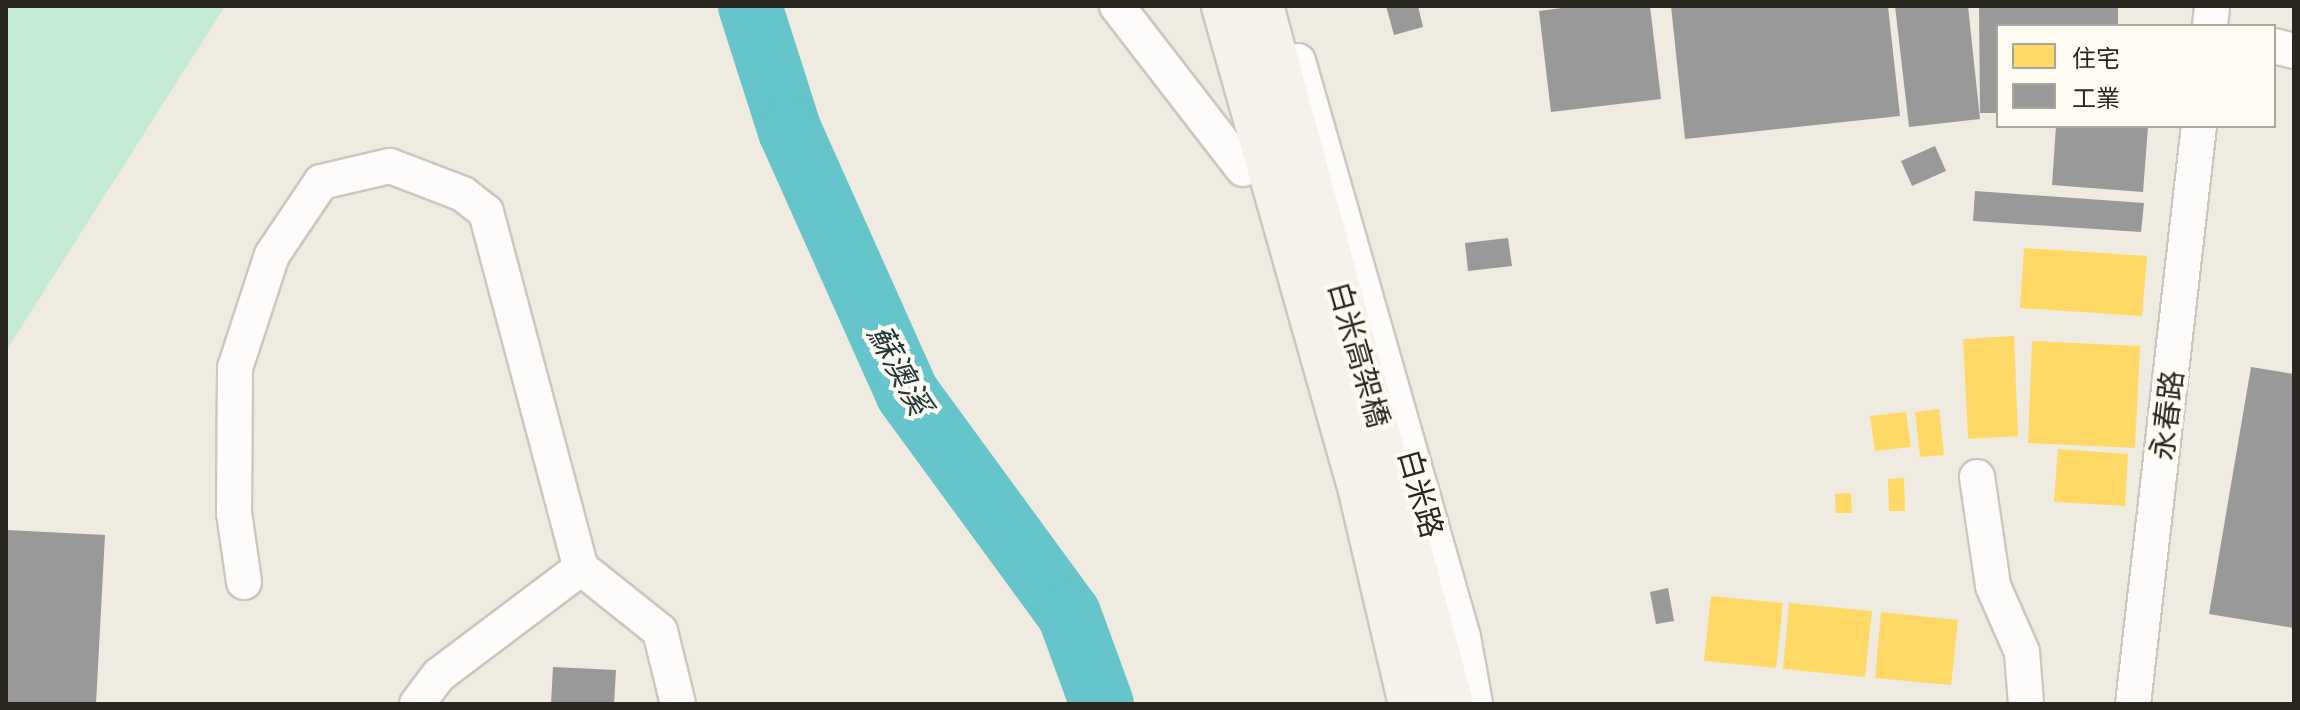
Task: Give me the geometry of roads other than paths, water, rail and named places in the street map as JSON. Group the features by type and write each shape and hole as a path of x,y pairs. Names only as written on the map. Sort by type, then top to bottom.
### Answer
{"main road":[{"name":"白米高架橋","path":"1224,6 1362,492 1411,704"},
{"name":"白米高架橋","path":"1261,6 1451,704"}],"street":[{"path":"1117,6 1243,169"},
{"name":"白米路","path":"1282,6 1463,637 1475,704"},
{"name":"永春路","path":"2133,704 2199,128"},
{"path":"244,582 234,513 235,368 272,255 321,182 390,166 463,194 486,212 581,568 660,631 678,704"},
{"path":"1977,477 1993,586 2022,652 2026,704"},
{"path":"417,704 439,675 581,568"}],"waterway":[{"name":"蘇澳溪","path":"750,6 790,131 907,393 1069,614 1102,704"}]}
